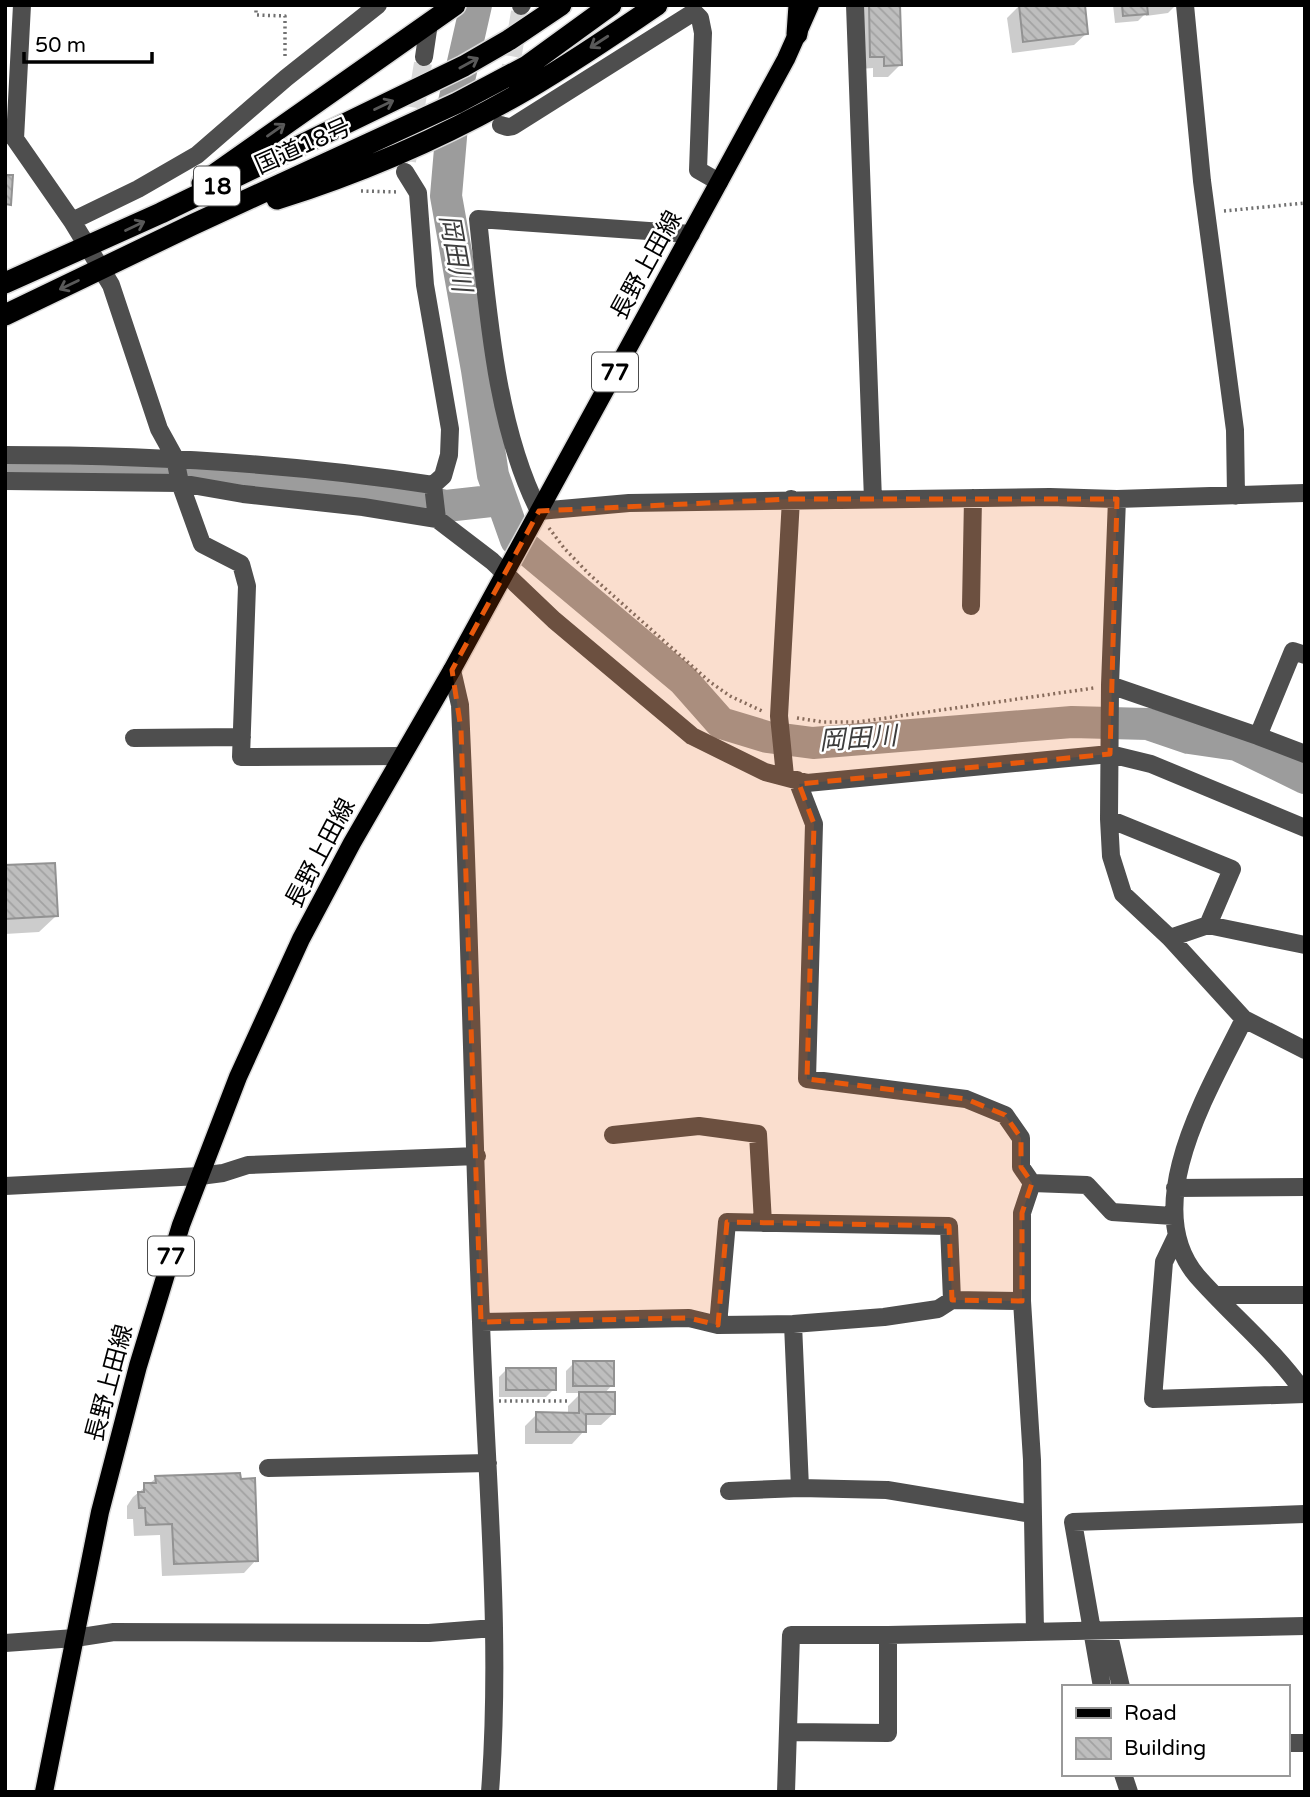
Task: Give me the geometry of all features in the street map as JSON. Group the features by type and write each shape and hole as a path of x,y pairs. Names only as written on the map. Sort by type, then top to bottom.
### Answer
{"highway":[{"name":"国道18号","path":"5,283 89,247 427,85 509,40 561,5"},
{"name":"国道18号","path":"5,315 192,225 419,122 546,53 611,5"},
{"path":"192,225 330,182 500,115 539,82 657,5"},
{"path":"797,34 799,5"},
{"path":"161,213 441,17"}],"main road":[{"name":"長野上田線","path":"44,1792 100,1512 138,1366 174,1248 239,1077 301,939 691,234 810,5"}],"street":[{"path":"22,5 10,134 72,221 111,285 159,429 178,471 202,544 241,564 247,586 241,757 401,756"},
{"path":"72,221 138,189 197,155 286,78 379,5"},
{"path":"855,5 873,500"},
{"path":"1185,5 1235,430 1236,496"},
{"path":"500,115 507,127 513,126 694,12 700,18 704,33 698,170 719,182"},
{"path":"424,57 441,17"},
{"path":"405,172 418,193 425,285 450,429 449,455 443,477 433,488"},
{"path":"691,234 478,219 490,331 512,442 522,475 539,511 629,503 791,499 1050,496 1117,499 1305,493"},
{"path":"5,455 178,471 243,494 437,515 596,657 692,736 765,772 807,783 1110,750 1151,764 1305,828"},
{"path":"5,481 178,471 356,473 433,488"},
{"path":"433,488 437,515"},
{"path":"971,606 973,498"},
{"path":"791,499 779,716 791,778 814,824 807,1079 966,1099 1005,1115 1021,1138 1021,1167 1032,1183"},
{"path":"1117,499 1110,693 1111,856 1124,894 1170,937 1244,1019 1305,1050"},
{"path":"1258,736 1293,651 1305,655"},
{"path":"452,670 460,705 462,742 494,1628 490,1792"},
{"path":"1110,693 1258,736 1305,754"},
{"path":"134,738 242,737"},
{"path":"1109,819 1232,869 1208,925"},
{"path":"1170,937 1208,925 1305,945"},
{"path":"1244,1019 1202,1105 1175,1188 1173,1216 1176,1237 1195,1273 1249,1327 1293,1376 1305,1394"},
{"path":"613,1135 699,1126 758,1134 763,1223"},
{"path":"5,1186 200,1177 223,1173 248,1164 477,1156"},
{"path":"1032,1183 1087,1185 1112,1212 1173,1216"},
{"path":"1032,1183 1022,1213 1022,1301 1032,1460 1035,1632"},
{"path":"1175,1188 1305,1187"},
{"path":"718,1325 727,1222 949,1226 952,1300"},
{"path":"1176,1237 1164,1262 1153,1399 1305,1394"},
{"path":"1216,1295 1305,1295"},
{"path":"481,1322 689,1318 718,1325 793,1324 938,1309 952,1300 1022,1301"},
{"path":"793,1324 800,1489"},
{"path":"268,1468 488,1463"},
{"path":"729,1491 887,1490 1032,1514"},
{"path":"1120,1685 1099,1631 1073,1522 1305,1514"},
{"path":"786,1792 791,1634 888,1635 1305,1626"},
{"path":"5,1643 114,1632 429,1633 494,1628"},
{"path":"1099,1631 1102,1685"},
{"path":"789,1732 888,1733 888,1635"}],"path":[{"path":"256,5 256,15 285,16 286,78"},
{"path":"358,191 418,193"},
{"path":"1208,213 1305,203"},
{"path":"485,1401 567,1401"}],"highlighted area":[{"path":"791,499 1117,499 1110,754 799,784 814,824 807,1079 966,1099 1005,1115 1021,1138 1021,1167 1032,1183 1022,1213 1022,1301 952,1300 949,1226 727,1222 718,1325 689,1318 481,1322 461,729 452,670 539,511"}],"building":[{"path":"869,5 900,5 902,65 884,66 884,57 870,57"},
{"path":"1019,5 1085,5 1088,34 1023,42"},
{"path":"1122,5 1147,5 1148,14 1123,16"},
{"path":"5,175 13,175 11,205 5,204"},
{"path":"55,863 58,916 5,919 5,865"},
{"path":"573,1361 614,1361 614,1386 573,1386"},
{"path":"506,1368 556,1368 556,1390 506,1390"},
{"path":"579,1392 615,1392 615,1414 586,1414 586,1432 536,1432 536,1412 579,1413"},
{"path":"240,1473 241,1479 255,1478 258,1561 174,1564 172,1524 146,1525 145,1508 139,1508 138,1492 144,1492 144,1483 156,1483 155,1476"}],"waterway":[{"name":"岡田川","path":"476,5 454,102 446,196 493,475 516,540 683,680 721,723 767,737 813,743 1072,722 1148,724 1189,738 1237,745 1305,778"},
{"name":"岡田川","path":"5,467 195,471 334,483 446,506 500,500"}],"tunnel":[{"path":"508,83 521,6"},
{"path":"407,161 424,57"}]}
